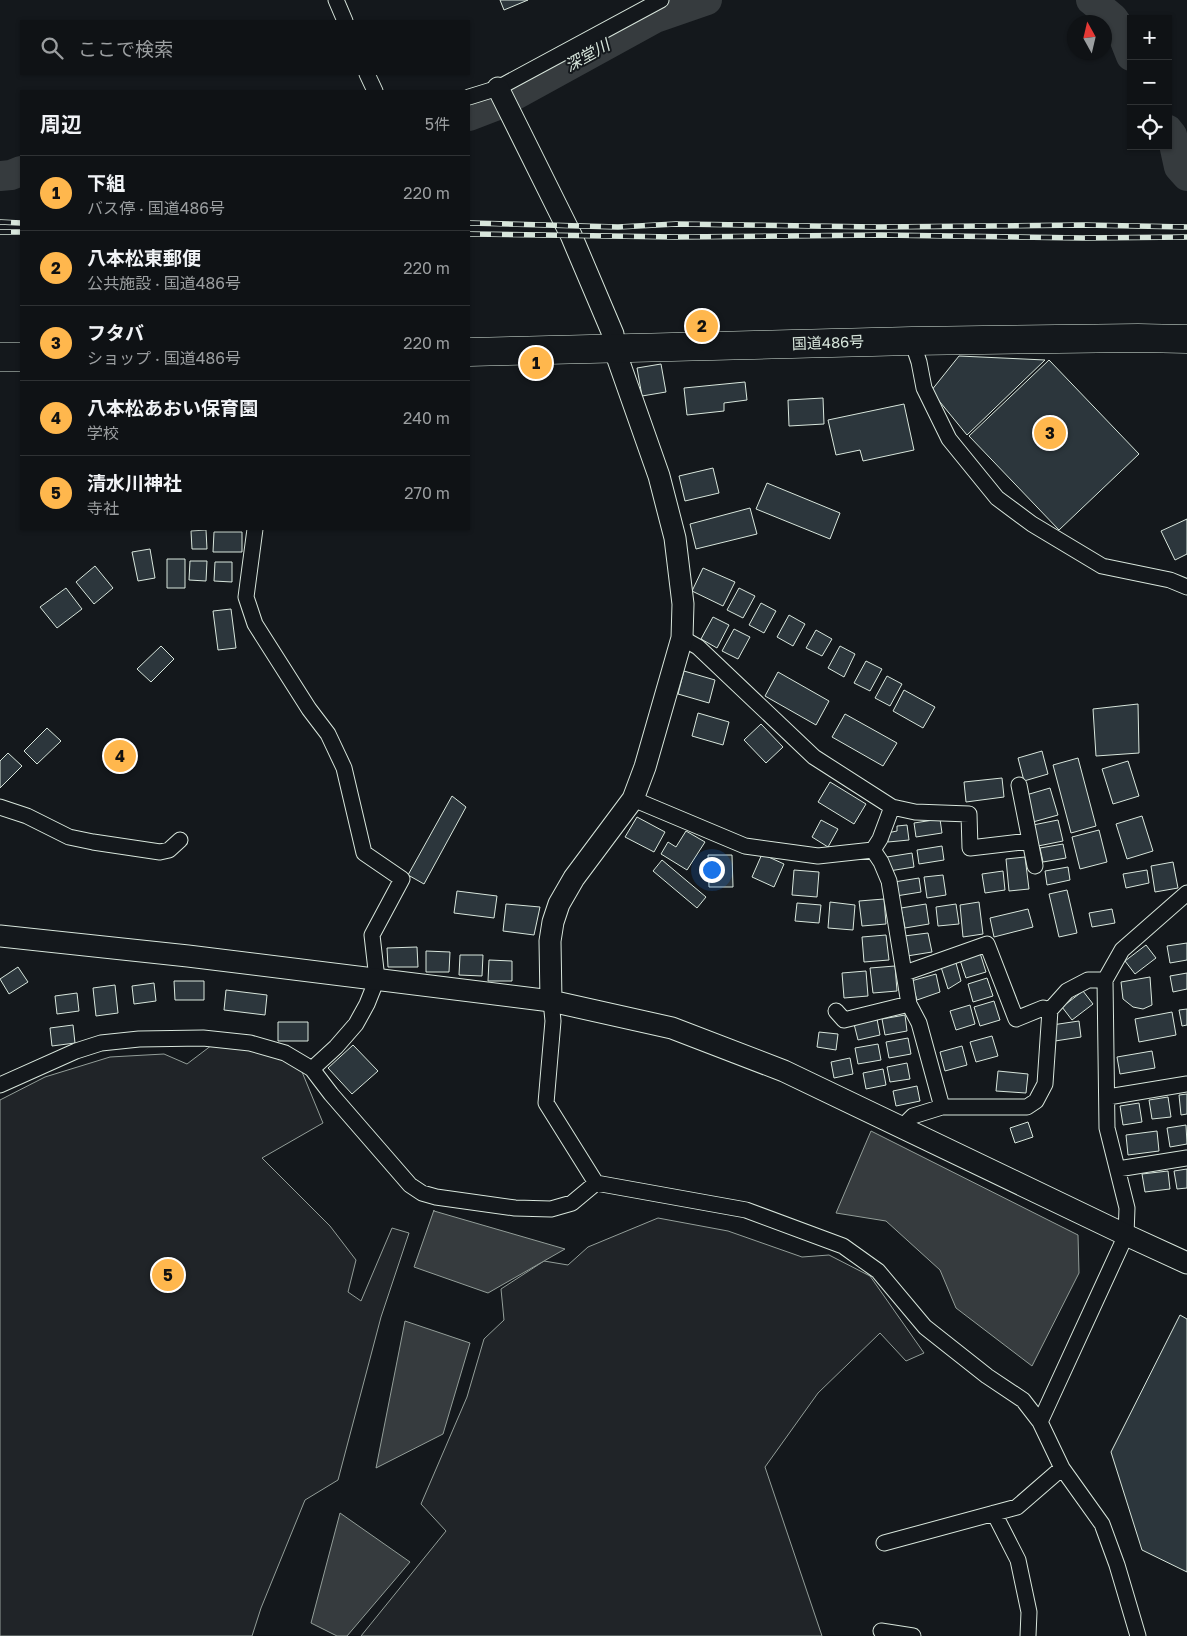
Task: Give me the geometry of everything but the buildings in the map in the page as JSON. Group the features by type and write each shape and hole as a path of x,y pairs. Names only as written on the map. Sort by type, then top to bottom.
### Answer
{"highway":[{"name":"国道486号","path":"470,352 912,341 1187,339"},
{"path":"0,358 20,357"}],"street":[{"path":"336,0 345,20"},
{"path":"470,98 502,95 661,0"},
{"path":"367,75 375,90"},
{"path":"502,95 571,235 613,334 614,348 659,476 675,538 683,604 682,638 645,767 633,799 574,878 559,904 550,941 553,1021 546,1103 596,1183 746,1210 843,1246 878,1271 925,1327 987,1376 1023,1400 1040,1422 1062,1468 1102,1524 1117,1565 1138,1636"},
{"path":"912,341 919,362 924,388 949,439 997,498 1032,524 1102,566 1170,580 1187,587"},
{"path":"255,530 246,596 256,624 309,709 328,734 344,768 364,853 402,879 372,935 377,979 367,1004 356,1024 336,1047 312,1069"},
{"path":"682,638 698,647 814,757 892,807 915,812 968,814 970,848 1030,840"},
{"path":"1019,785 1035,866"},
{"path":"633,799 745,846 818,856 872,850 880,839 892,807"},
{"path":"0,807 26,816 69,837 93,842 160,852 169,850 180,840"},
{"path":"872,850 881,862 889,881 909,1004 919,1022 942,1108"},
{"path":"1040,1422 1126,1235 1127,1208 1107,1128 1105,980 1122,950 1187,893"},
{"path":"0,936 188,956 551,1001 672,1028 784,1071 1187,1263"},
{"path":"905,973 987,944 1016,1019 1043,1008 1050,1010"},
{"path":"902,1127 912,1116 942,1108 1027,1107 1036,1101 1046,1084 1050,1010 1067,991 1088,980 1105,980"},
{"path":"836,1012 844,1020 909,1004"},
{"path":"0,1085 76,1051 102,1043 139,1038 203,1038 250,1043 285,1053 312,1069 331,1094 410,1185 422,1193 436,1197 515,1208 551,1209 572,1203 596,1183"},
{"path":"1108,1098 1187,1084"},
{"path":"1118,1169 1187,1158"},
{"path":"884,1543 1017,1507 1062,1468"},
{"path":"994,1514 1018,1560 1028,1612 1028,1636"},
{"path":"881,1631 913,1636"}],"shaded area":[{"path":"212,1045 250,1048 300,1067 323,1123 262,1158 330,1226 356,1260 348,1292 361,1301 392,1228 409,1233 381,1317 338,1480 305,1500 261,1608 252,1636 0,1636 0,1100 45,1077 110,1057 164,1054 187,1064"},
{"path":"871,1131 1078,1235 1079,1273 1032,1366 956,1308 940,1270 886,1221 836,1213"},
{"path":"434,1210 565,1249 488,1293 414,1267"},
{"path":"658,1218 728,1231 802,1257 829,1255 870,1276 924,1353 906,1361 880,1333 818,1393 765,1467 822,1636 361,1636 446,1531 421,1504 467,1397 484,1339 504,1320 501,1289 544,1261 568,1265 588,1247"},
{"path":"405,1321 470,1343 443,1434 376,1468"},
{"path":"340,1513 410,1562 347,1636 337,1636 311,1623"}],"waterway":[{"name":"深堂川","path":"470,116 495,106 655,18 707,0"},
{"name":"深堂川","path":"1091,0 1113,18 1120,28 1127,46"},
{"name":"深堂川","path":"1172,135 1179,167 1187,176"},
{"name":"深堂川","path":"0,176 20,171"}],"railway":[{"path":"0,222 20,223"},
{"path":"470,223 618,227 676,224 877,227 1084,225 1187,227"},
{"path":"0,232 20,232"},
{"path":"470,234 675,237 881,235 1083,238 1187,237"}],"place":[{"name":"八本松東郵便","path":"702,326"},
{"name":"下組","path":"536,363"},
{"name":"フタバ","path":"1050,433"},
{"name":"八本松あおい保育園","path":"120,756"},
{"name":"清水川神社","path":"168,1275"}]}
